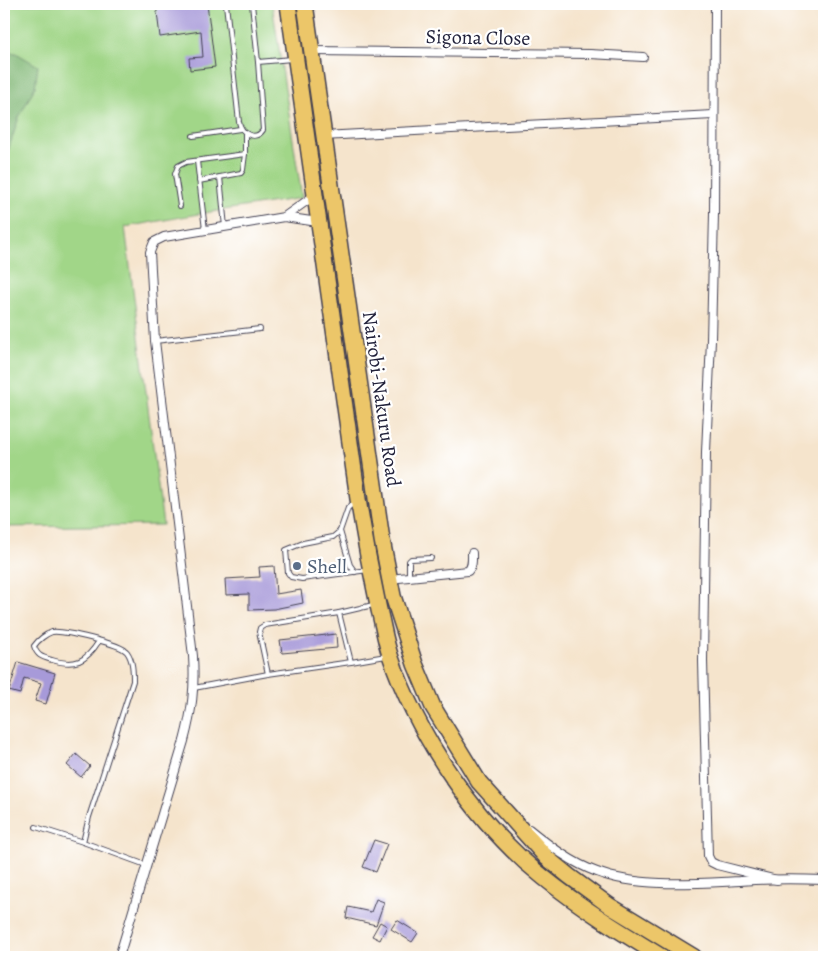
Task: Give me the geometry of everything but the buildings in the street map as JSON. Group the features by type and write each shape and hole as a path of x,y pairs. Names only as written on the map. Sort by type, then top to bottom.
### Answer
{"highway":[{"path":"288,4 358,499 370,570 390,655 416,716 435,749 463,792 503,840 543,877 608,924 662,957"},
{"name":"Nairobi-Nakuru Road","path":"305,4 382,540 393,596 415,664 433,707 479,782 547,858 610,906 694,957"}],"street":[{"path":"715,4 714,214 706,462 703,661 708,856 711,862 716,865 777,880"},
{"name":"Sigona Close","path":"312,51 590,54 644,57"},
{"path":"323,136 714,115"},
{"path":"284,217 314,196"},
{"path":"118,957 184,741 192,708 194,688 193,656 154,340 150,252 152,245 164,237 284,217 318,222"},
{"path":"389,579 468,571 472,564 472,553"},
{"path":"479,782 518,820 552,848 597,872 630,880 687,883 824,880"}],"lane":[{"path":"226,4 240,129 245,134 257,136 263,130 252,4"},
{"path":"258,62 296,59"},
{"path":"193,136 240,129"},
{"path":"199,181 241,173 243,170 245,134"},
{"path":"180,206 176,183 176,169 181,164 244,154"},
{"path":"197,161 205,230"},
{"path":"220,177 225,227"},
{"path":"154,340 260,329"},
{"path":"358,499 348,508 340,531 333,537 303,543 286,550 288,572 291,577 302,579 370,570"},
{"path":"340,531 350,565 355,572"},
{"path":"409,577 409,561 411,559 431,558"},
{"path":"268,674 259,632 260,628 265,625 340,613 378,604"},
{"path":"340,613 351,662"},
{"path":"83,842 89,817 133,682 133,670 127,652 119,646 99,641 54,632 37,642 34,646 36,653 41,657 66,664 74,664 94,649 99,641"},
{"path":"194,688 268,674 390,655"},
{"path":"36,828 83,842 146,865"}],"green space":[{"path":"4,4 272,4 302,198 125,227 163,525 4,527"},
{"path":"4,52 16,53 38,66 35,87 19,117 4,163"}],"place":[{"name":"Shell","path":"297,566"}]}
